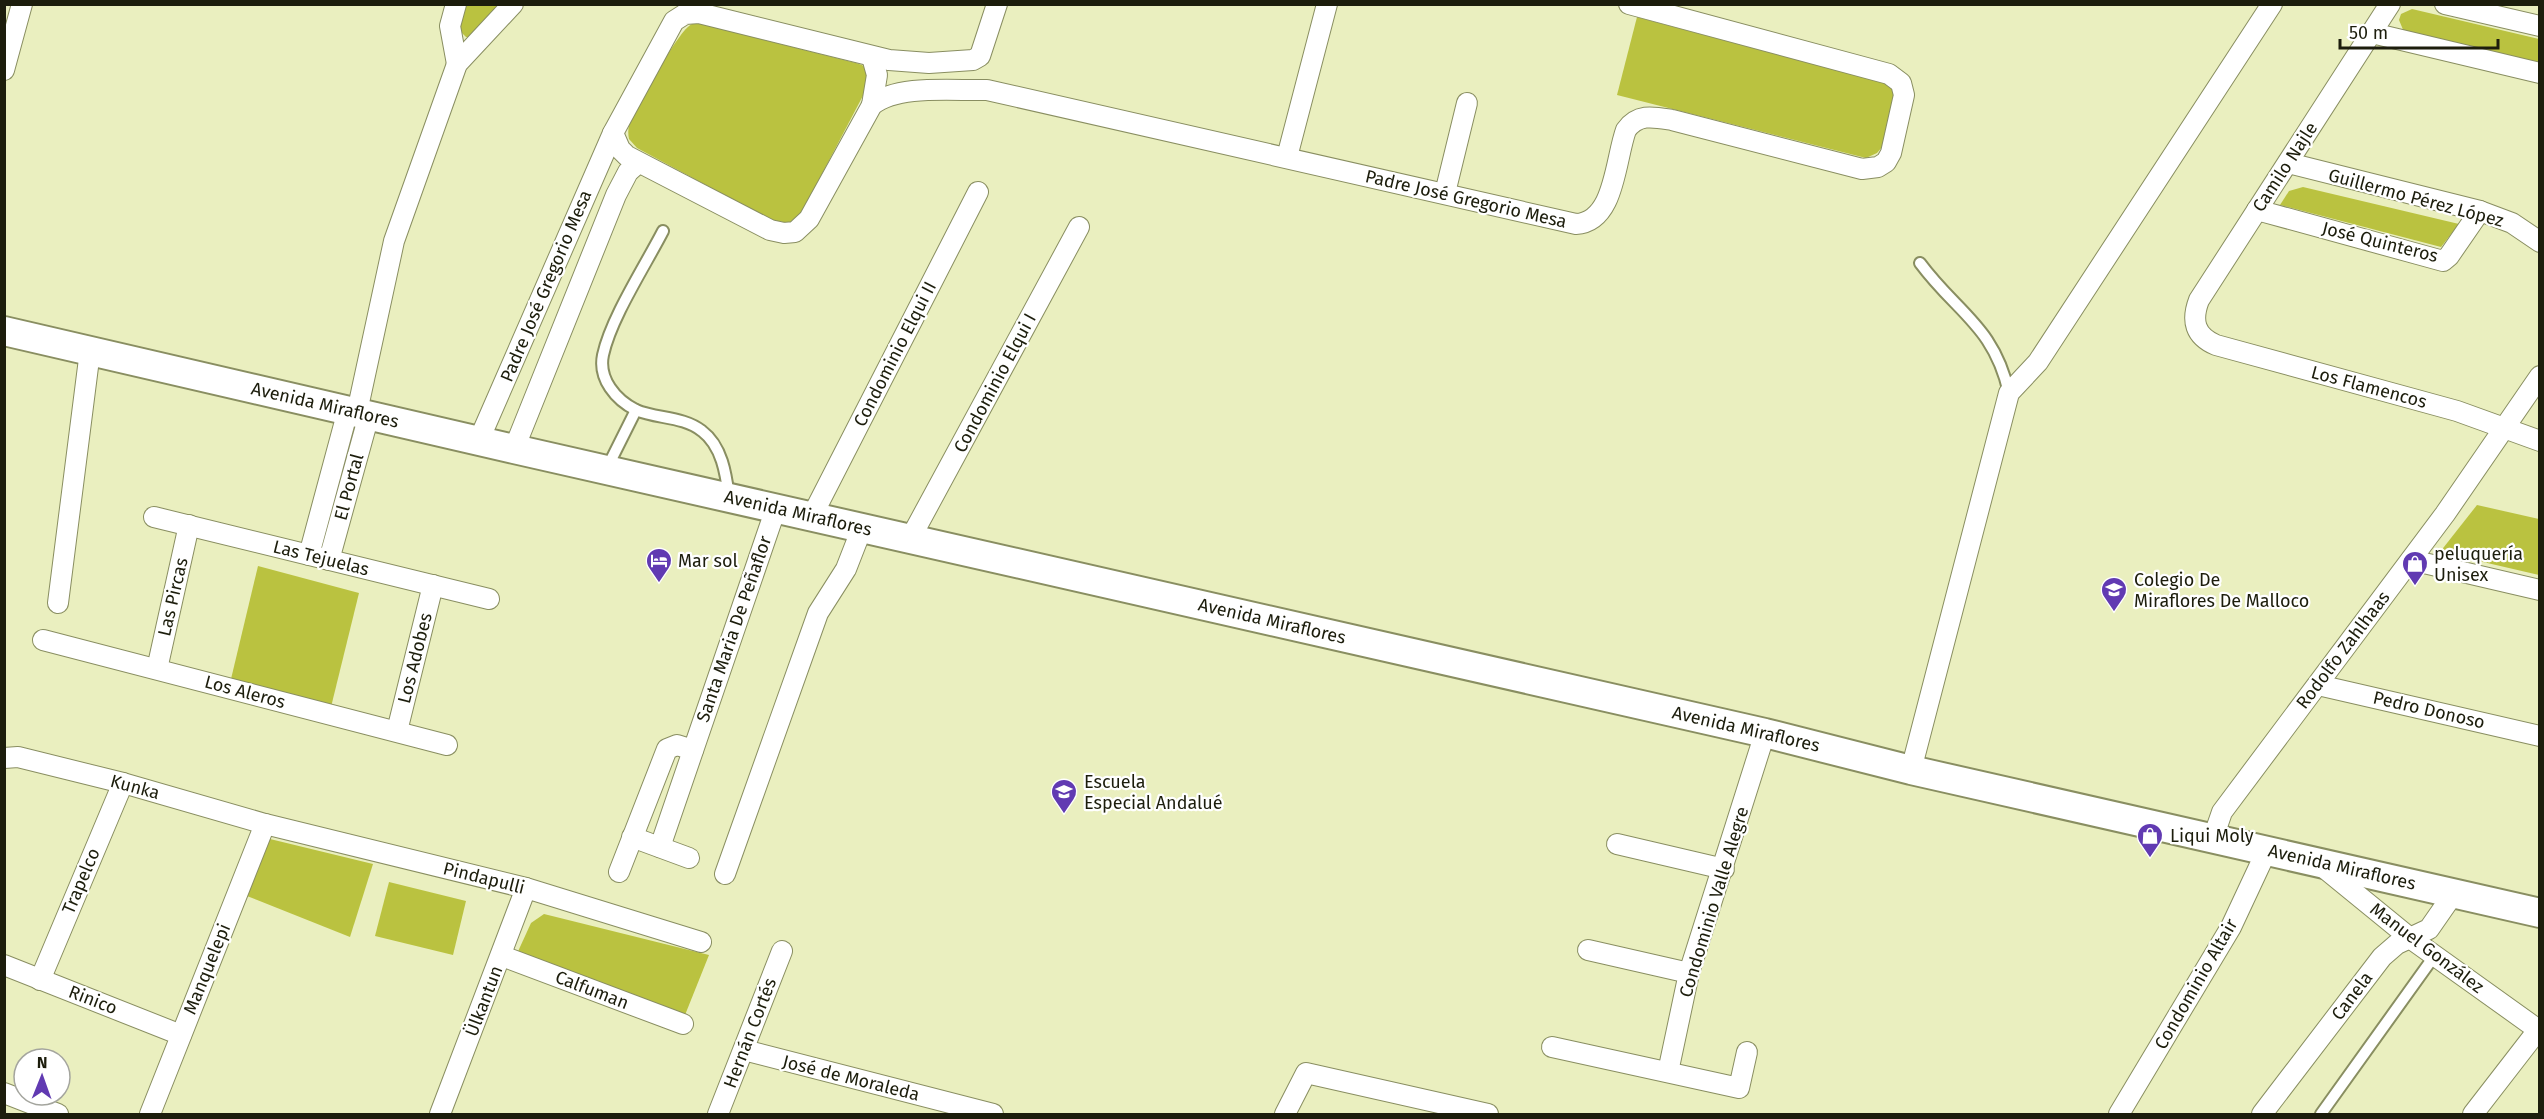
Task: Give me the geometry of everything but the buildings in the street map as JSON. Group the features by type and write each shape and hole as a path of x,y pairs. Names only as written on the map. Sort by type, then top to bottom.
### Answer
{"main road":[{"name":"Avenida Miraflores","path":"4,331 1765,733 1911,770 2540,913"}],"street":[{"path":"4,70 22,4"},
{"path":"456,4 450,26 457,64"},
{"path":"358,412 394,241 457,64 513,4"},
{"path":"987,90 973,60 983,53 997,4"},
{"path":"1287,158 1327,4"},
{"name":"Padre José Gregorio Mesa","path":"872,105 893,93 987,90 1556,221 1586,224 1595,218 1605,205 1626,130 1635,120 1648,117 1672,120 1862,168 1878,167 1889,158 1904,95 1901,84 1889,74 1629,4"},
{"path":"1911,770 2009,393 2038,362 2272,4"},
{"name":"Camilo Najle","path":"2198,334 2194,320 2199,300 2390,4"},
{"path":"2445,4 2540,26"},
{"name":"Padre José Gregorio Mesa","path":"479,440 614,134 674,21 686,14 699,13 872,57 929,63 973,60"},
{"path":"2372,33 2540,73"},
{"path":"614,134 620,149 638,163 770,230 790,233 800,229 809,219 872,105 877,75 872,57"},
{"path":"1445,194 1467,103"},
{"name":"Padre José Gregorio Mesa","path":"514,449 616,195 628,172 638,163"},
{"name":"Guillermo Pérez López","path":"2288,163 2480,211 2512,223 2540,242"},
{"name":"Condominio Elqui II","path":"812,516 978,192"},
{"name":"José Quinteros","path":"2257,210 2440,261 2449,256 2480,211"},
{"name":"Condominio Elqui I","path":"910,539 1079,227"},
{"name":"Los Flamencos","path":"2198,334 2216,345 2457,411 2540,441"},
{"path":"58,603 90,351"},
{"name":"Rodolfo Zahlhaas","path":"2213,838 2222,812 2411,560 2540,376"},
{"name":"El Portal","path":"309,555 358,412"},
{"name":"El Portal","path":"329,560 358,412"},
{"name":"Santa Maria De Peñaflor","path":"660,847 776,508"},
{"name":"Las Tejuelas","path":"154,517 489,599"},
{"name":"Las Pircas","path":"157,669 189,525"},
{"path":"725,874 819,613 846,569 862,528"},
{"path":"2411,560 2540,590"},
{"name":"Los Adobes","path":"397,731 433,585"},
{"name":"Los Aleros","path":"43,640 447,745"},
{"name":"Pedro Donoso","path":"2318,685 2540,736"},
{"name":"Condominio Valle Alegre","path":"1668,1072 1689,973 1724,869 1765,733"},
{"path":"619,872 667,749 676,745 693,750"},
{"name":"Kunka","path":"4,758 18,757 123,783 265,824"},
{"name":"Trapelco","path":"40,980 123,783"},
{"name":"Pindapulli","path":"265,824 526,888 701,942"},
{"name":"Manquelepi","path":"150,1114 265,824"},
{"path":"632,837 689,858"},
{"path":"1617,844 1724,869"},
{"name":"Condominio Altair","path":"2119,1114 2231,927 2266,850"},
{"name":"Manuel González","path":"2317,862 2410,938 2539,1031"},
{"name":"Ülkantun","path":"441,1114 526,888"},
{"name":"Canela","path":"2262,1114 2382,957 2397,944 2423,933 2434,924 2454,893"},
{"path":"1588,950 1689,973"},
{"name":"Hernán Cortés","path":"718,1114 782,951"},
{"name":"Calfuman","path":"502,956 683,1024"},
{"name":"Rinico","path":"4,965 181,1035"},
{"path":"2473,1114 2539,1031"},
{"path":"1552,1047 1739,1088 1747,1052"},
{"name":"José de Moraleda","path":"744,1050 993,1114"},
{"path":"1285,1114 1306,1073 1488,1114"},
{"path":"4,1093 58,1114"}],"lane":[{"path":"663,231 608,337 602,358 603,372 608,386 616,396 636,410 685,422 702,431 715,447 726,470 729,497"},
{"path":"1920,263 1934,281 1977,324 1992,346 2003,369 2009,393"},
{"path":"606,470 636,410"},
{"path":"2321,1114 2435,955"}],"green space":[{"path":"464,5 501,5 470,37 466,37 459,30"},
{"path":"2412,9 2539,39 2539,64 2404,32 2399,20 2401,14"},
{"path":"1637,17 1884,83 1892,89 1894,97 1883,146 1877,153 1866,158 1617,95"},
{"path":"692,24 701,24 856,63 869,71 867,88 802,212 789,223 771,220 637,148 629,139 629,125 648,87 677,40"},
{"path":"2303,187 2459,224 2441,247 2280,205 2289,191"},
{"path":"2477,505 2539,519 2539,575 2440,552"},
{"path":"258,566 359,593 331,707 231,679"},
{"path":"270,839 373,864 350,937 247,896"},
{"path":"389,882 466,901 453,955 375,936"},
{"path":"544,914 709,955 683,1020 515,958 531,923"}],"place":[{"name":"Mar sol","path":"659,584"},
{"name":"peluquería Unisex","path":"2415,587"},
{"name":"Colegio De Miraflores De Malloco","path":"2114,613"},
{"name":"Escuela Especial Andalué","path":"1064,815"},
{"name":"Liqui Moly","path":"2150,859"}]}
